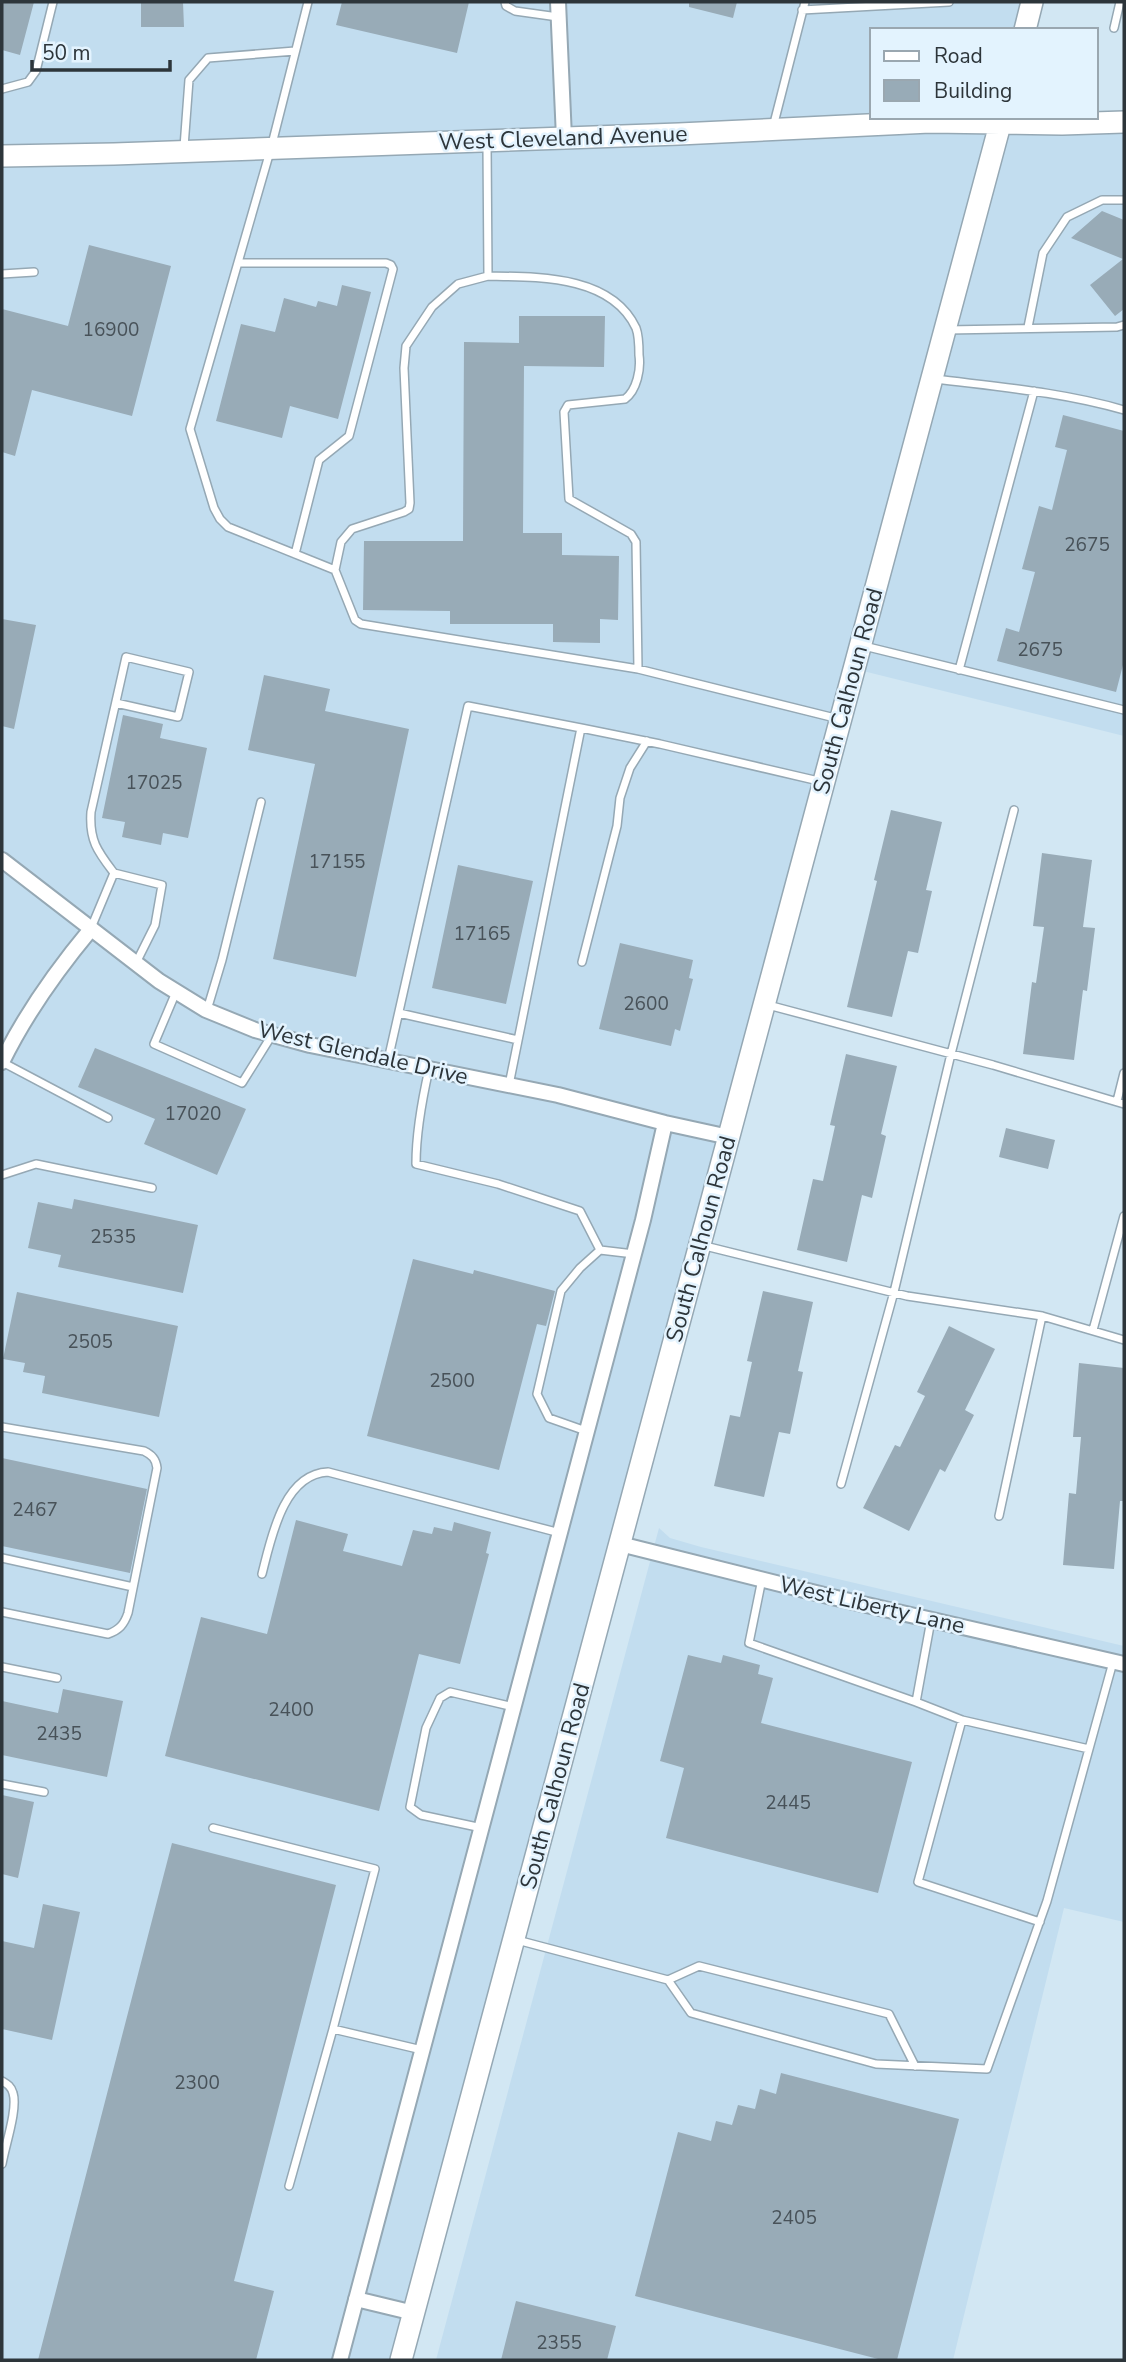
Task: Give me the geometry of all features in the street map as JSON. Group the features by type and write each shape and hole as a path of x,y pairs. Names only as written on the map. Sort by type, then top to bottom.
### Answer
{"street":[{"path":"558,2 565,138"},
{"path":"1026,28 1032,2"},
{"name":"South Calhoun Road","path":"401,2360 1001,120"},
{"name":"West Cleveland Avenue","path":"2,156 271,149 930,122 1124,122"},
{"name":"West Glendale Drive","path":"2,860 176,992 206,1010 255,1030 558,1095 729,1137"},
{"path":"2,1062 20,1024 91,929"},
{"path":"340,2360 515,1707 634,1254 665,1123"},
{"name":"West Liberty Lane","path":"620,1544 1118,1663"},
{"path":"356,2299 414,2312"}],"lane":[{"path":"2,89 28,82 36,71 53,2"},
{"path":"308,2 271,149 190,429 214,508 228,527 335,569"},
{"path":"505,2 506,6 515,10 558,17"},
{"path":"772,129 803,6 949,2"},
{"path":"1114,29 1120,2"},
{"path":"184,152 189,80 208,58 295,51"},
{"path":"487,141 488,276"},
{"path":"1028,327 1043,253 1067,217 1102,200 1124,200"},
{"path":"238,263 386,263 393,269 349,436 319,460 295,554"},
{"path":"2,274 34,272"},
{"path":"638,669 636,542 631,534 569,499 564,412 568,405 625,399 631,394 640,360 637,330 619,304 590,288 542,277 488,276 458,284 432,307 406,346 404,368 409,509 352,529 341,542 335,569 352,614 360,624 638,669 841,720"},
{"path":"944,330 1124,325"},
{"path":"931,379 1085,399 1124,410"},
{"path":"959,670 1034,391"},
{"path":"860,645 1124,710"},
{"path":"116,703 178,718 189,672 125,657 91,812 90,828 95,848 114,873 162,885 155,925 136,963"},
{"path":"388,1060 468,706 647,741 824,782"},
{"path":"509,1085 581,728"},
{"path":"582,962 617,826 620,798 630,768 647,741"},
{"path":"206,1010 222,960 261,802"},
{"path":"841,1484 894,1293 951,1054 1014,810"},
{"path":"91,929 114,873"},
{"path":"176,992 154,1044 242,1083 272,1035"},
{"path":"764,1004 1121,1103 1124,1073"},
{"path":"399,1013 518,1040"},
{"path":"2,1062 108,1118"},
{"path":"429,1069 415,1164 498,1184 580,1211 600,1250"},
{"path":"2,1175 36,1164 152,1188"},
{"path":"1093,1330 1124,1216"},
{"path":"700,1245 907,1296 1042,1316 1124,1340"},
{"path":"587,1431 549,1418 537,1394 561,1291 600,1250 634,1254"},
{"path":"999,1516 1042,1316"},
{"path":"2,1427 144,1451 156,1460 157,1468 125,1623 108,1633 2,1612"},
{"path":"262,1574 273,1529 289,1497 314,1473 328,1472 560,1533"},
{"path":"2,1558 133,1587"},
{"path":"762,1579 749,1643 962,1720 1088,1749"},
{"path":"916,1702 931,1620"},
{"path":"668,1980 691,2012 876,2064 987,2069 1040,1922 1088,1749 1118,1663"},
{"path":"2,1667 57,1678"},
{"path":"482,1828 422,1815 410,1807 426,1728 440,1698 450,1692 515,1707"},
{"path":"962,1720 918,1882 1040,1922"},
{"path":"2,1784 44,1792"},
{"path":"213,1828 375,1869 289,2186"},
{"path":"514,1939 668,1980 699,1966 889,2014 915,2066"},
{"path":"333,2029 422,2050"},
{"path":"2,2081 12,2089 13,2105 2,2164"}],"shaded area":[{"path":"2,2 1032,2 1026,28 870,28 870,119 1124,122 1124,736 855,669 401,2360 2,2360"},
{"path":"659,1528 670,1538 701,1547 1124,1646 1124,1922 1064,1908 953,2360 436,2360"}],"building":[{"path":"2,2 34,2 20,55 2,50"},
{"path":"141,2 183,2 184,27 141,27"},
{"path":"342,2 469,2 457,53 336,25"},
{"path":"689,2 737,2 733,18 689,7"},
{"path":"1102,211 1124,220 1124,309 1115,316 1090,285 1123,259 1071,238"},
{"path":"89,245 171,266 132,416 32,390 15,456 2,452 2,309 68,326"},
{"path":"342,285 371,292 338,419 290,406 282,438 216,421 241,324 275,332 284,298 316,307 318,301 337,306"},
{"path":"519,316 605,316 604,367 524,366 523,533 562,533 562,555 619,556 618,620 600,619 600,643 553,642 553,624 450,624 450,611 363,610 364,541 463,541 464,342 519,343"},
{"path":"1063,415 1124,431 1124,661 1116,692 997,661 1006,628 1019,632 1035,572 1022,569 1039,506 1052,510 1067,450 1055,447"},
{"path":"2,619 36,625 14,729 2,726"},
{"path":"264,675 330,689 325,711 409,729 356,977 273,959 315,764 248,750"},
{"path":"123,715 163,724 160,738 207,748 188,838 163,833 161,845 122,837 125,822 102,818"},
{"path":"891,810 942,822 926,890 932,891 918,953 908,951 892,1017 847,1007"},
{"path":"1042,853 1092,860 1083,927 1095,928 1087,991 1083,990 1074,1060 1023,1054 1032,982 1036,983 1044,927 1033,926"},
{"path":"458,865 533,881 506,1004 432,988"},
{"path":"620,943 693,960 689,978 693,979 680,1031 675,1029 671,1046 599,1029"},
{"path":"95,1048 246,1109 217,1175 144,1144 155,1119 78,1087"},
{"path":"846,1054 897,1066 881,1134 886,1136 872,1198 862,1195 847,1262 797,1250 813,1179 823,1181 835,1126 830,1125"},
{"path":"1006,1128 1055,1140 1048,1169 999,1157"},
{"path":"74,1199 198,1225 183,1293 58,1267 61,1255 28,1248 38,1202 72,1209"},
{"path":"413,1259 473,1274 474,1270 555,1291 546,1326 537,1324 499,1470 367,1436"},
{"path":"763,1291 813,1302 798,1371 803,1372 790,1434 779,1432 764,1497 714,1486 730,1415 740,1417 752,1362 747,1361"},
{"path":"17,1292 178,1326 159,1417 42,1393 45,1376 23,1372 25,1363 3,1359"},
{"path":"949,1326 995,1349 965,1410 974,1415 945,1472 940,1469 909,1531 863,1508 895,1445 900,1447 925,1396 917,1392"},
{"path":"1079,1363 1124,1368 1124,1501 1120,1501 1114,1569 1063,1565 1069,1493 1076,1494 1081,1437 1073,1437"},
{"path":"2,1458 147,1489 130,1573 2,1546"},
{"path":"296,1520 348,1534 343,1551 402,1566 413,1530 432,1534 434,1527 452,1531 454,1522 491,1532 486,1553 489,1554 460,1664 419,1654 379,1811 165,1756 201,1617 267,1634"},
{"path":"688,1655 721,1663 723,1655 760,1665 758,1674 773,1678 761,1723 912,1762 878,1893 666,1838 684,1768 660,1761"},
{"path":"63,1689 123,1701 107,1777 2,1755 2,1701 58,1713"},
{"path":"2,1795 34,1802 18,1878 2,1874"},
{"path":"172,1843 336,1885 234,2281 274,2291 256,2360 38,2360"},
{"path":"43,1904 80,1912 52,2040 2,2029 2,1941 34,1948"},
{"path":"781,2073 959,2119 897,2360 882,2360 635,2296 678,2132 711,2141 716,2121 732,2125 738,2105 755,2109 760,2089 776,2094"},
{"path":"516,2301 616,2326 607,2360 501,2360"}]}
